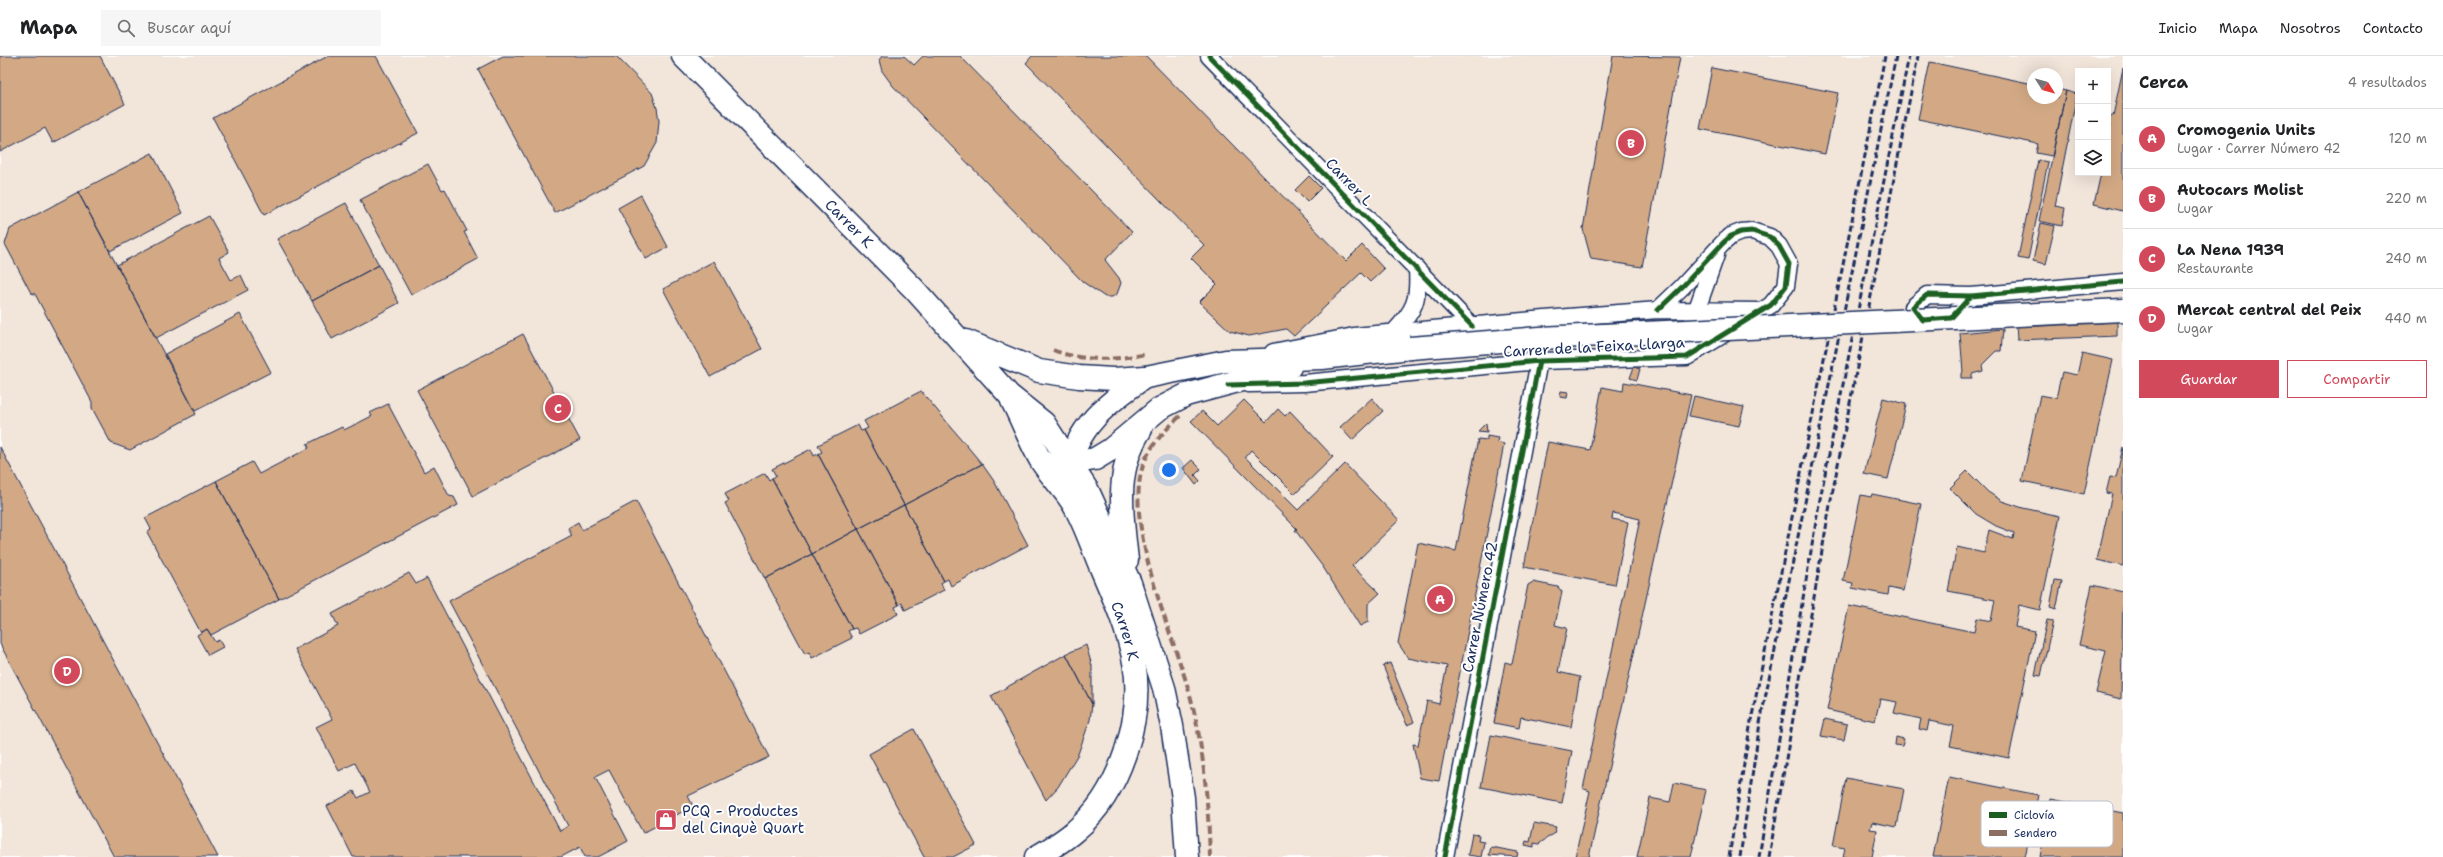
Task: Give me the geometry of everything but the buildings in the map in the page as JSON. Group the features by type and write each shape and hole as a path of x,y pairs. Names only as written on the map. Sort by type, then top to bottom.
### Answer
{"main road":[{"name":"Carrer K","path":"683,56 960,338 1010,395 1044,423 1070,463 1103,521 1130,583 1151,644 1172,726 1183,798 1187,857"},
{"name":"Carrer de la Feixa Llarga","path":"960,338 1039,370 1079,377 1113,379 1146,377 1226,361 1322,358 1410,348 1540,338 2123,310"},
{"name":"Carrer de la Feixa Llarga","path":"1070,463 1094,459 1110,450 1154,413 1186,395 1228,385 1322,358"},
{"name":"Carrer de la Feixa Llarga","path":"1072,502 1070,463 1089,424 1100,410 1146,377"},
{"name":"Carrer K","path":"1010,395 1041,461 1072,502 1109,587 1132,655 1136,685 1135,711 1124,757 1113,781 1097,806 1077,830 1036,857"},
{"name":"Carrer de la Feixa Llarga","path":"1130,583 1121,503 1123,473 1132,443 1154,413"},
{"path":"1028,432 1058,457 1070,463"}],"street":[{"name":"Carrer L","path":"1208,56 1472,326"},
{"name":"Carrer de la Feixa Llarga","path":"1228,385 1304,383 1539,361 1687,357 1775,301 1786,286 1789,264 1785,254 1770,237 1752,231 1731,236 1658,310"},
{"name":"Carrer de la Feixa Llarga","path":"1539,361 1562,354 1649,351 1685,343 1698,310 1715,257 1723,243"},
{"path":"1394,332 1412,313 1418,289 1417,269"},
{"path":"1971,296 2123,282"},
{"name":"Carrer de la Feixa Llarga","path":"1226,361 1354,336 1394,332 1658,310 1761,311"},
{"name":"Carrer Número 42","path":"1445,857 1539,361"}],"shaded area":[{"path":"0,56 2123,56 2123,857 0,857"}],"railway":[{"path":"1729,857 1751,721 1885,56"},
{"path":"1740,857 1760,723 1896,56"},
{"path":"1759,857 1819,504 1909,56"},
{"path":"1769,857 1830,505 1918,56"}],"marked path":[{"path":"1053,350 1076,357 1099,359 1123,358 1147,354"},
{"path":"1180,416 1158,439 1147,456 1140,480 1139,509 1143,541 1151,575 1190,695 1195,715 1202,755 1208,816 1210,857"}],"cycle path":[{"path":"1209,56 1472,326"},
{"path":"1228,385 1304,383 1539,361 1687,357 1771,305 1786,286 1789,264 1779,246 1770,237 1752,231 1741,232 1731,236 1723,243 1682,287 1658,310"},
{"path":"1971,296 1951,318 1923,320 1913,307 1927,295 1971,296 2123,282"},
{"path":"1445,857 1539,361"}],"place":[{"name":"Autocars Molist","path":"1631,143"},
{"name":"La Nena 1939","path":"558,408"},
{"name":"Cromogenia Units","path":"1440,599"},
{"name":"Mercat central del Peix","path":"67,671"},
{"name":"PCQ - Productes del Cinquè Quart","path":"666,820"}]}
